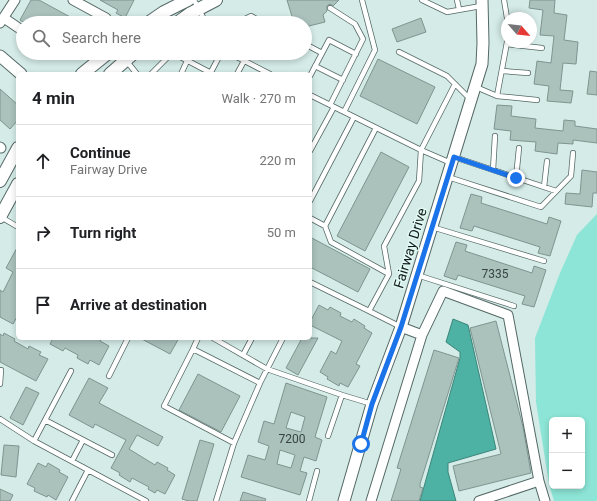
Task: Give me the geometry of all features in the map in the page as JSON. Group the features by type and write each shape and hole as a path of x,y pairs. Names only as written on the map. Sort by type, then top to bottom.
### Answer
{"main road":[{"path":"158,16 188,0"},
{"path":"184,16 196,5 216,0"},
{"path":"84,72 99,60"},
{"path":"112,72 123,60"},
{"path":"0,181 16,152"},
{"path":"0,216 16,188"}],"street":[{"path":"14,0 2,21 16,28"},
{"path":"73,0 102,16"},
{"name":"Fairway Drive","path":"344,501 372,404 401,327 482,64 484,42 482,3"},
{"path":"0,56 20,72"},
{"path":"371,501 422,335 443,291 508,315 539,481 545,501"},
{"path":"401,327 422,335"},
{"path":"479,501 539,481"}],"lane":[{"path":"344,112 375,50 362,0"},
{"path":"422,0 447,12 482,3"},
{"path":"457,0 459,9"},
{"path":"504,0 506,12"},
{"path":"196,5 202,16"},
{"path":"312,147 363,39 355,24 330,8"},
{"path":"312,72 329,40 356,54"},
{"path":"537,47 542,48"},
{"path":"312,48 322,53"},
{"path":"497,96 506,48"},
{"path":"399,52 447,76 471,100"},
{"path":"130,60 136,72"},
{"path":"153,72 165,60"},
{"path":"211,72 217,60"},
{"path":"182,72 188,61 208,72"},
{"path":"238,72 244,61 266,72"},
{"path":"315,66 343,80"},
{"path":"502,71 528,73"},
{"path":"369,311 389,274 384,246 419,181 421,150 455,84"},
{"path":"475,87 497,96 537,100"},
{"path":"312,97 421,150 493,170 556,191"},
{"path":"312,197 354,117"},
{"path":"325,226 376,128"},
{"path":"493,170 495,136"},
{"path":"516,178 520,148"},
{"path":"448,177 541,207 571,176 573,153"},
{"path":"544,187 547,161"},
{"path":"0,216 16,226"},
{"path":"312,219 325,226 331,242 389,274"},
{"path":"432,226 544,261"},
{"path":"417,275 514,306"},
{"path":"312,283 401,327"},
{"path":"109,376 127,340"},
{"path":"197,340 164,406 234,443"},
{"path":"217,340 267,369 342,396 372,404"},
{"path":"243,355 251,340"},
{"path":"216,501 234,443 260,382 282,340"},
{"path":"193,349 260,382"},
{"path":"0,384 2,370"},
{"path":"34,440 71,371"},
{"path":"328,436 342,396"},
{"path":"0,419 34,440 146,501"},
{"path":"45,420 112,455"},
{"path":"72,460 83,440"},
{"path":"72,501 88,470"},
{"path":"309,501 318,471"}],"shaded area":[{"path":"597,214 597,501 554,501 550,489 585,489 585,417 549,417 549,484 536,402 535,338 560,273 577,235"},
{"path":"453,319 468,325 496,449 448,463 448,472 456,501 420,501 460,358 460,352 446,342"}],"building":[{"path":"31,0 39,0 68,16 22,16"},
{"path":"100,0 134,0 126,16 121,16 116,13 118,10"},
{"path":"287,0 339,0 333,6 330,4 327,6 327,11 323,15 325,22 312,25 312,16 292,16"},
{"path":"530,0 555,0 554,13 567,15 564,40 578,42 576,64 563,63 560,90 573,91 571,103 547,101 549,86 534,84 537,61 551,63 554,36 540,35 543,10 529,8"},
{"path":"421,18 426,32 397,42 392,29"},
{"path":"378,59 435,87 417,124 360,96"},
{"path":"590,71 597,72 597,95 587,94"},
{"path":"0,89 16,103 16,122 10,129 0,120"},
{"path":"497,105 512,106 511,116 536,119 535,128 563,131 564,120 575,121 575,126 597,129 597,143 573,140 573,144 558,143 557,154 535,151 536,142 510,140 511,131 494,129"},
{"path":"381,152 409,167 365,251 337,236"},
{"path":"582,170 597,172 597,193 593,193 592,207 565,204 566,193 580,194"},
{"path":"471,194 482,197 481,203 547,224 549,217 561,221 550,256 538,253 540,247 474,226 472,231 460,228"},
{"path":"312,238 370,269 358,292 312,268"},
{"path":"456,242 467,245 465,251 532,273 534,266 546,270 534,307 522,304 525,296 458,275 456,280 444,276"},
{"path":"16,250 16,319 13,324 0,317 0,290 3,292 13,272 6,268"},
{"path":"319,305 328,310 330,307 341,313 340,316 352,322 354,319 365,326 364,328 372,333 356,364 360,366 348,387 340,383 339,386 327,379 328,377 320,372 331,351 336,354 342,341 312,326 312,318"},
{"path":"496,321 523,427 531,473 459,491 453,466 501,454 470,328"},
{"path":"4,333 28,349 29,346 41,352 39,355 48,359 36,381 0,362 0,334 3,336"},
{"path":"312,338 318,338 298,375 286,368 301,340 312,340"},
{"path":"52,340 101,340 100,341 109,346 99,365 90,360 88,364 77,358 78,355 65,348 63,351 50,344"},
{"path":"144,340 178,340 170,354"},
{"path":"434,350 459,358 420,484 420,487 423,488 419,501 391,501 401,469 397,468"},
{"path":"198,374 240,396 221,432 179,410"},
{"path":"89,378 108,388 99,403 163,437 158,446 137,435 129,449 155,465 157,462 168,468 167,470 175,475 165,494 157,490 155,493 148,489 149,487 132,478 130,482 119,475 120,473 111,468 126,440 95,424 93,428 69,415"},
{"path":"286,383 327,397 315,437 322,440 316,461 304,457 300,471 307,473 300,495 241,477 248,455 265,460 269,446 258,442 264,421 274,424","holes":["291,412 305,417 301,432 286,428","280,450 295,455 291,468 277,464"]},
{"path":"26,387 39,393 23,425 10,418"},
{"path":"200,440 214,444 197,501 189,501 182,499"},
{"path":"4,445 19,446 16,477 1,475"},
{"path":"38,463 46,467 48,463 68,477 56,500 48,495 47,497 34,491 35,488 27,484"},
{"path":"0,489 13,495 10,501 0,501"},
{"path":"243,492 266,499 265,501 240,501"}],"route":[{"path":"361,444 372,404 401,327 454,157 516,178"}]}
